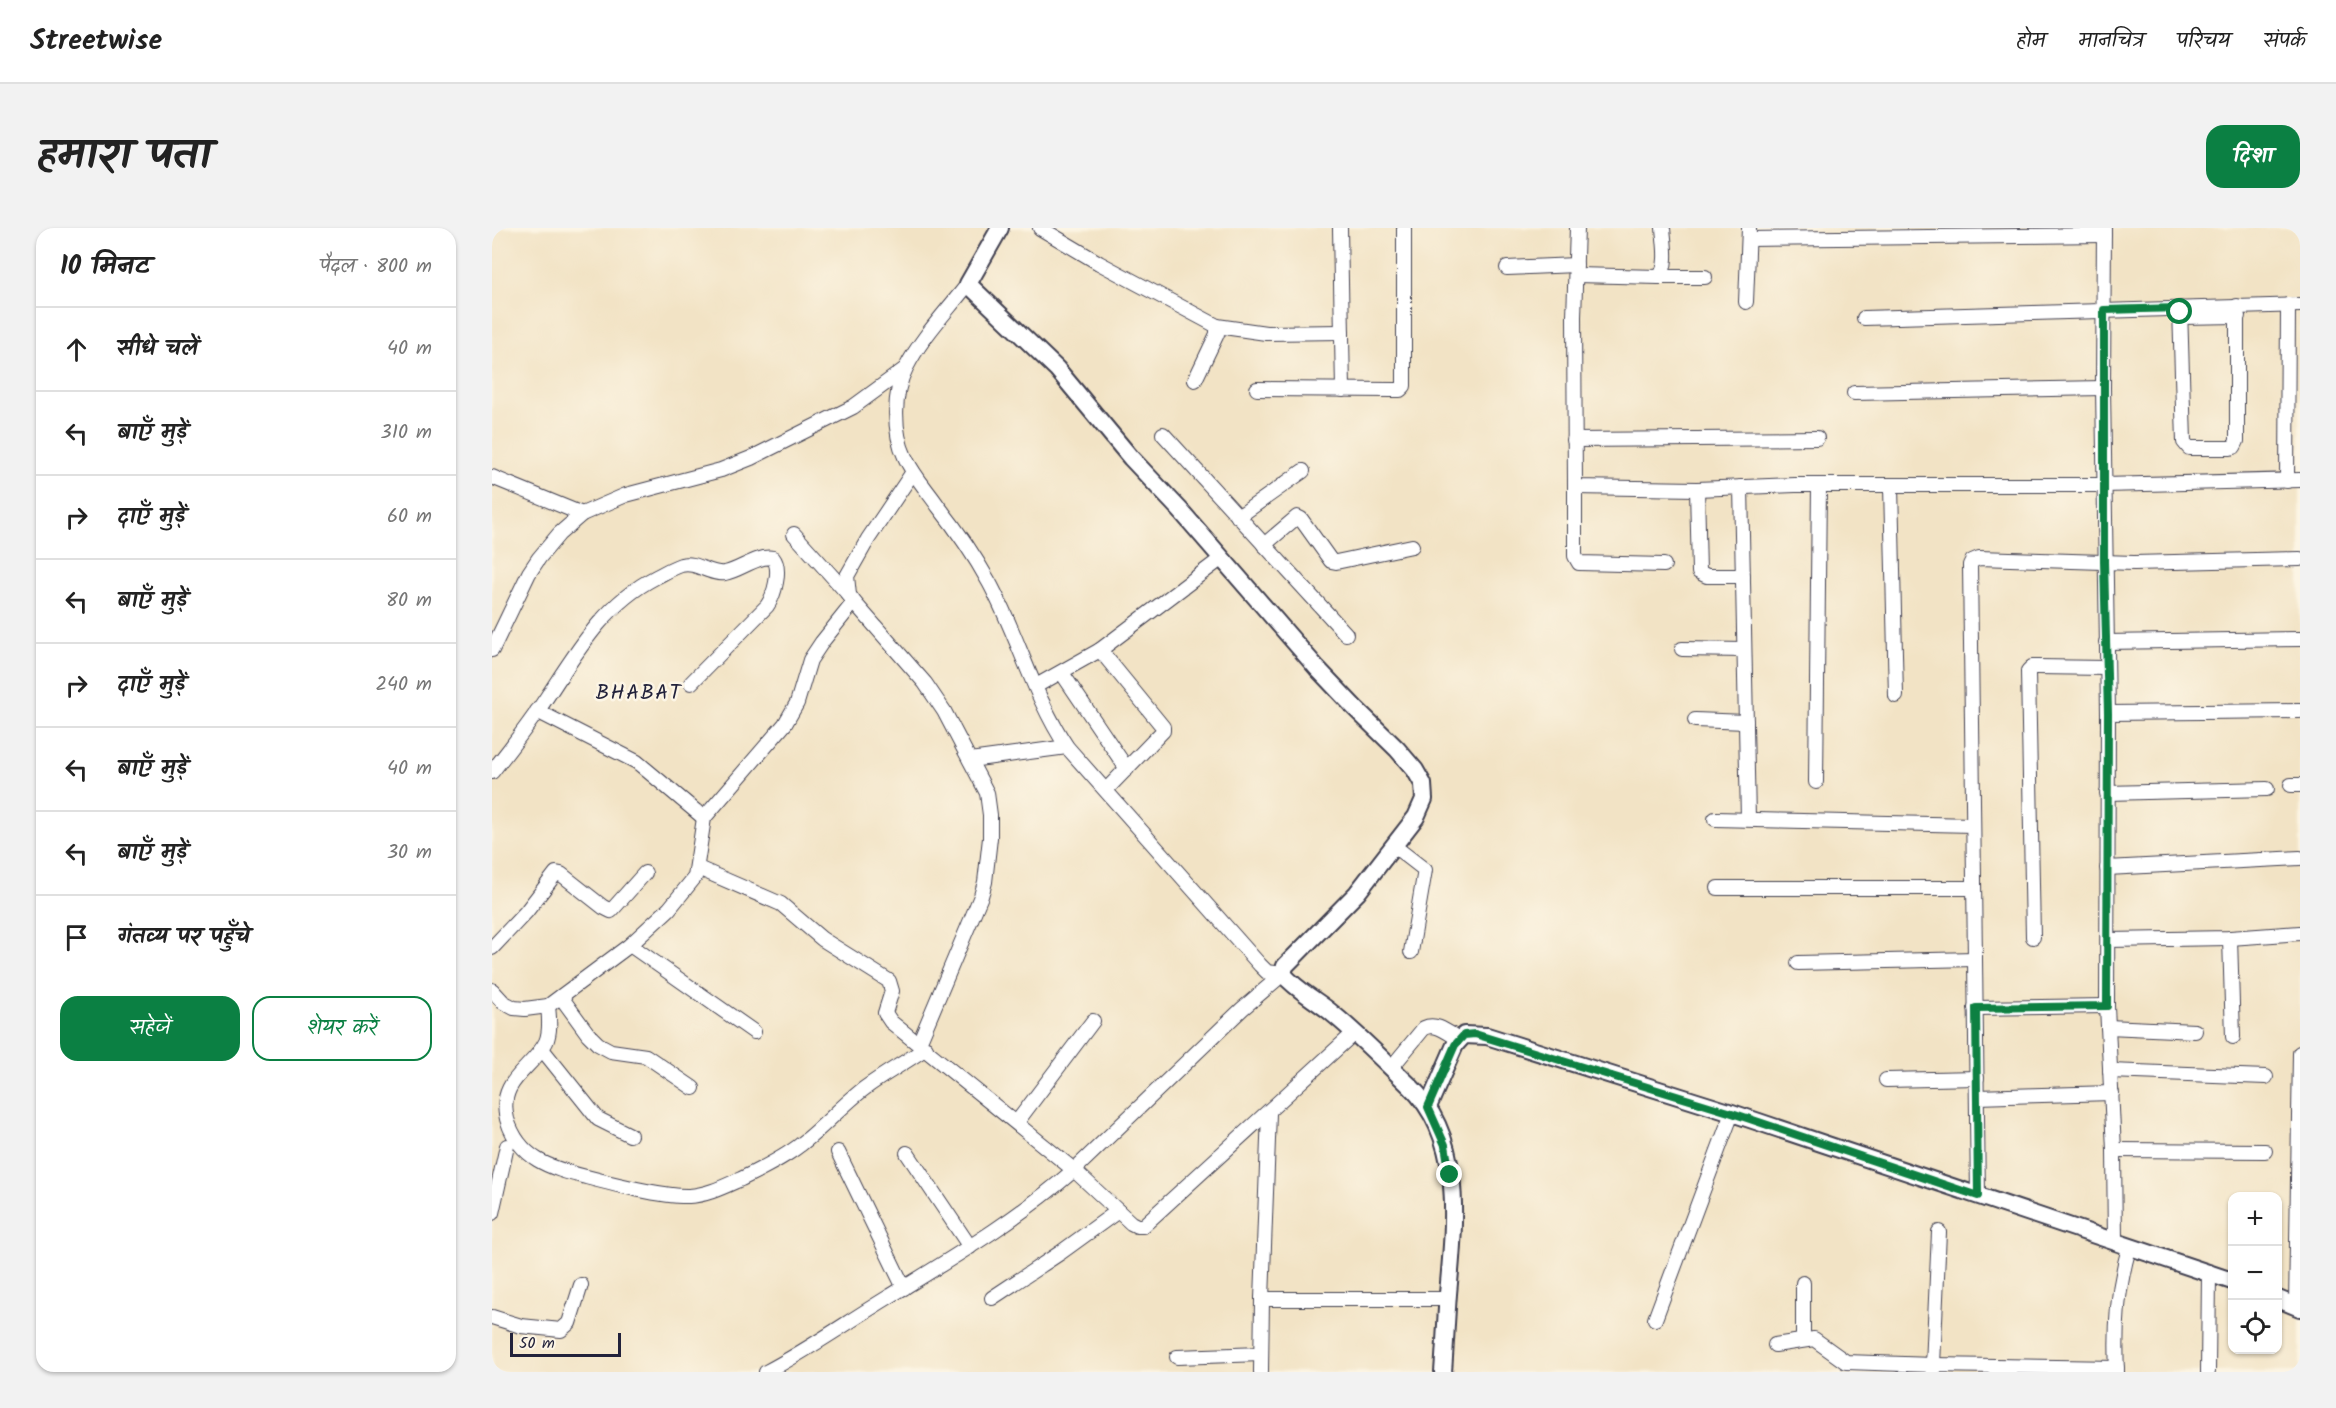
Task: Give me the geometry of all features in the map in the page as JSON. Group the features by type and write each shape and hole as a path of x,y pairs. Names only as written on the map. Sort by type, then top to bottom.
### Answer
{"street":[{"path":"1000,228 968,284 918,348 905,369 899,385 897,405 901,447 913,472 979,563 998,600 1050,719 1067,747 1267,972 1283,974 1290,982 1333,1013 1428,1107 1445,1145 1450,1175 1452,1241 1443,1372"},
{"path":"1040,228 1099,263 1217,326 1266,333 1342,332"},
{"path":"1340,228 1343,390"},
{"path":"1257,389 1400,390 1404,386 1404,228"},
{"path":"1577,228 1575,556 1579,563 1664,565"},
{"path":"1659,277 1663,273 1664,264 1663,228"},
{"path":"1746,302 1749,234 2104,231 2104,562 2108,713 2107,1006 2114,1150 2122,1245 2122,1272 2116,1308 2117,1370 1933,1368 1846,1362 1814,1339 1775,1345"},
{"path":"1507,268 1576,270 1659,277 1705,277"},
{"path":"766,1372 803,1352 1041,1200 1242,1009 1283,974 1284,966 1357,893 1416,817 1424,799 1423,784 1415,770 1337,690 1180,510 1131,458 1056,369 968,284"},
{"path":"1575,487 1697,489 1819,485 2104,485 2293,481 2294,305 2238,311 2104,310 1864,318"},
{"path":"2180,312 2186,446 2189,448 2230,448 2234,447 2237,441 2238,311"},
{"path":"1195,380 1216,334 1217,326"},
{"path":"492,650 529,573 559,534 582,514 626,495 721,470 751,458 853,407 905,369"},
{"path":"1854,393 2103,388"},
{"path":"1163,434 1346,634"},
{"path":"1574,441 1817,438"},
{"path":"1238,517 1303,471"},
{"path":"492,990 503,1002 514,1008 548,1006 630,945 682,894 695,878 698,868 699,837 704,818 785,724 797,703 810,660 851,598 847,576 867,539 913,472"},
{"path":"492,477 582,514"},
{"path":"1816,782 1819,485"},
{"path":"1891,486 1896,696"},
{"path":"1741,487 1748,819"},
{"path":"1697,489 1699,572 1707,576 1743,576"},
{"path":"1264,545 1297,517 1301,519 1331,561 1336,562 1413,546"},
{"path":"492,1149 512,1144 548,1166 567,1172 675,1195 702,1194 723,1187 786,1155 809,1138 865,1088 923,1046 985,882 989,860 990,815 987,793 944,711 925,682 794,534"},
{"path":"492,772 537,711 588,634 613,607 641,585 682,565 690,564 711,572 725,573 761,559 773,558 777,569 773,594 767,606 691,682"},
{"path":"1036,686 1100,650 1222,558"},
{"path":"1978,1196 1972,825 1970,565 1972,561 1979,558 2104,562 2300,559"},
{"path":"2106,642 2300,639"},
{"path":"1682,649 1744,650"},
{"path":"1100,650 1163,730 1106,790"},
{"path":"2033,937 2028,671 2037,666 2107,668"},
{"path":"1062,673 1127,769"},
{"path":"537,711 637,762 704,818"},
{"path":"2108,713 2300,711"},
{"path":"1695,720 1746,722"},
{"path":"970,760 1067,747"},
{"path":"2107,793 2267,789"},
{"path":"1715,819 1972,825"},
{"path":"1394,846 1425,870 1411,952"},
{"path":"2107,868 2300,858"},
{"path":"698,868 781,904 822,939 889,981 892,991 886,1007 887,1017 1017,1122 1137,1226 1143,1226 1354,1033"},
{"path":"492,948 526,912 556,873 561,874 611,911 645,873"},
{"path":"1718,888 1973,888"},
{"path":"2108,940 2230,938 2300,933"},
{"path":"2230,938 2233,1037"},
{"path":"630,945 754,1032"},
{"path":"1798,963 1975,960"},
{"path":"561,997 598,1044 611,1051 646,1056 693,1088"},
{"path":"492,1213 512,1144 507,1118 508,1090 514,1078 542,1049 549,1032 548,1006"},
{"path":"1976,1008 2107,1006"},
{"path":"1017,1122 1093,1021"},
{"path":"1391,1068 1424,1028 1439,1027 1460,1040"},
{"path":"2108,1027 2195,1031"},
{"path":"1428,1107 1455,1045 1464,1035 1487,1036 1732,1113 2228,1279"},
{"path":"542,1049 598,1119 630,1136"},
{"path":"2280,1300 2298,1307 2300,1053"},
{"path":"2110,1071 2266,1077"},
{"path":"1886,1080 1977,1078"},
{"path":"1977,1097 2112,1093"},
{"path":"1261,1372 1269,1113"},
{"path":"1655,1319 1732,1113"},
{"path":"2114,1150 2265,1151"},
{"path":"838,1152 904,1287"},
{"path":"907,1153 970,1247"},
{"path":"992,1298 1118,1211"},
{"path":"1933,1368 1939,1232"},
{"path":"2208,1372 2209,1272"},
{"path":"1803,1283 1803,1339"},
{"path":"492,1317 521,1326 561,1330 569,1323 581,1286"},
{"path":"1262,1299 1448,1299"},
{"path":"1177,1357 1262,1354"}],"district":[{"name":"BHABAT","path":"639,693"}],"route":[{"path":"1450,1175 1445,1145 1428,1107 1455,1045 1464,1035 1475,1034 1732,1113 1978,1196 1976,1008 2107,1006 2106,768 2108,713 2104,562 2104,310 2180,308 2180,312"}]}
